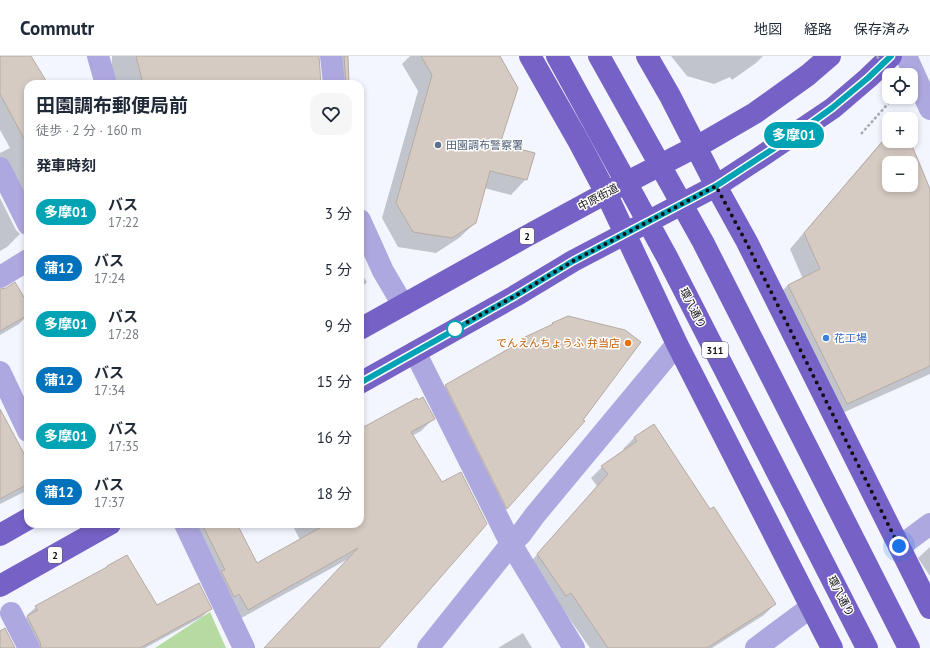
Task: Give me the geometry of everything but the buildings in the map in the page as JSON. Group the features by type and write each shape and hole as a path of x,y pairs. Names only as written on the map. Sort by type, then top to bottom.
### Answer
{"main road":[{"path":"530,56 606,193 677,344 832,648"},
{"name":"環八通り","path":"557,56 668,257 868,648"},
{"path":"599,56 703,242 909,648"},
{"path":"648,56 746,242 930,608"},
{"name":"中原街道","path":"364,327 606,193 696,146 755,112 808,75 830,56"},
{"path":"364,381 515,296 573,261 716,186 796,134 832,108 868,78 891,56"},
{"path":"0,535 24,521"},
{"name":"2","path":"0,586 103,528"}],"street":[{"path":"98,56 105,80"},
{"path":"331,56 334,80"},
{"path":"906,56 930,109"},
{"path":"0,168 24,216"},
{"path":"364,229 383,271 403,305"},
{"path":"0,276 24,262"},
{"path":"428,648 511,544 521,534 535,515 677,344"},
{"path":"415,352 511,544 574,648"},
{"path":"0,372 24,423"},
{"path":"899,546 930,524"},
{"path":"187,528 244,648"},
{"path":"756,648 811,607"},
{"path":"11,613 28,648"}],"path":[{"path":"877,56 885,68"},
{"path":"861,134 888,104"}],"green space":[{"path":"210,612 226,648 155,648"}],"bus line":[{"name":"多摩01","path":"364,381 515,296 573,261 716,186 796,134 832,108 868,78 891,56"}],"place":[{"name":"田園調布警察署","path":"438,145"},
{"name":"花工場","path":"826,338"},
{"name":"でんえんちょうふ 弁当店","path":"628,343"}],"route":[{"path":"455,329 515,296 573,261 716,186 746,242 899,546"}]}
